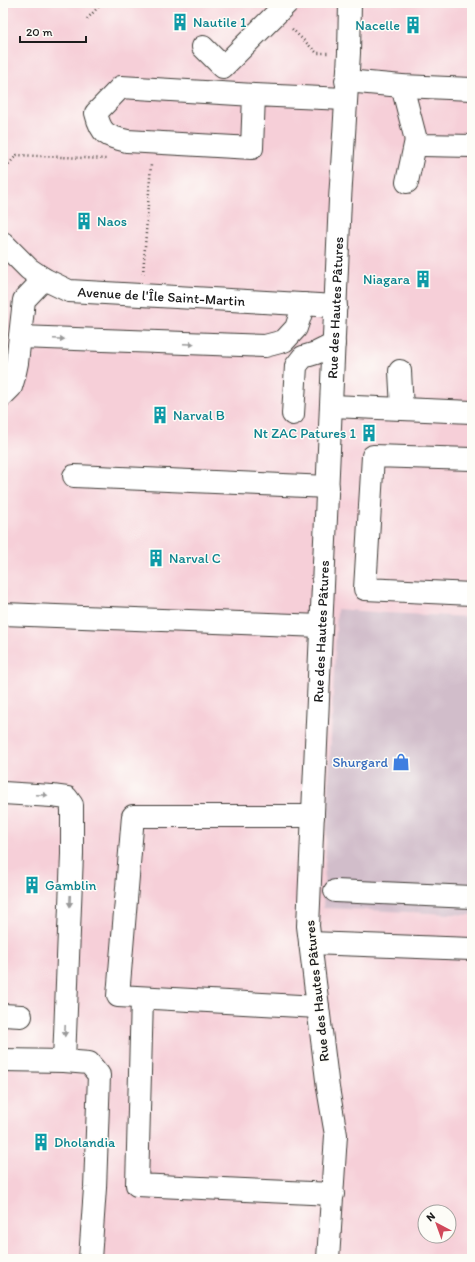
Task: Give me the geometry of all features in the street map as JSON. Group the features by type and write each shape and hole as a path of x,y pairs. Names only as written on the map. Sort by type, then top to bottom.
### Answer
{"street":[{"name":"Rue des Hautes Pâtures","path":"328,1259 336,1135 328,1088 308,926 334,344 349,53 350,3"},
{"path":"203,47 223,67 282,8"},
{"path":"402,86 416,140 407,182"},
{"path":"254,95 252,148 127,141 110,137 99,126 96,113 122,87 254,95 402,86 472,88"},
{"path":"416,140 422,145 472,146"},
{"name":"Avenue de l'Île Saint-Martin","path":"3,243 29,269 44,279 69,291 336,306"},
{"path":"3,395 11,387 14,377 24,300 44,279"},
{"path":"20,337 265,346 284,341 296,328 304,304"},
{"path":"293,414 296,366 303,357 316,353 334,344"},
{"path":"400,371 402,409"},
{"path":"332,406 472,412"},
{"path":"472,459 373,456 365,589 472,594"},
{"path":"74,476 328,487"},
{"path":"3,614 321,626"},
{"path":"3,793 67,798 72,806 72,854 64,1061"},
{"path":"313,816 133,816 118,996 318,1007"},
{"path":"335,891 472,897"},
{"path":"310,943 472,949"},
{"path":"142,998 137,1185 333,1194"},
{"path":"3,1060 89,1063 99,1075 90,1259"}],"path":[{"path":"87,19 102,3"},
{"path":"282,8 317,52 349,53"},
{"path":"3,170 17,154 112,159"},
{"path":"141,295 151,161"}],"shaded area":[{"path":"3,3 472,3 472,1259 3,1259"},
{"name":"Shurgard","path":"337,609 384,613 472,617 472,915 323,908"}],"place":[{"name":"Nautile 1","path":"180,22"},
{"name":"Nacelle","path":"413,25"},
{"name":"Naos","path":"84,221"},
{"name":"Niagara","path":"423,279"},
{"name":"Narval B","path":"160,415"},
{"name":"Nt ZAC Patures 1","path":"369,433"},
{"name":"Narval C","path":"156,558"},
{"name":"Shurgard","path":"401,762"},
{"name":"Gamblin","path":"32,885"},
{"name":"Dholandia","path":"41,1142"}]}
